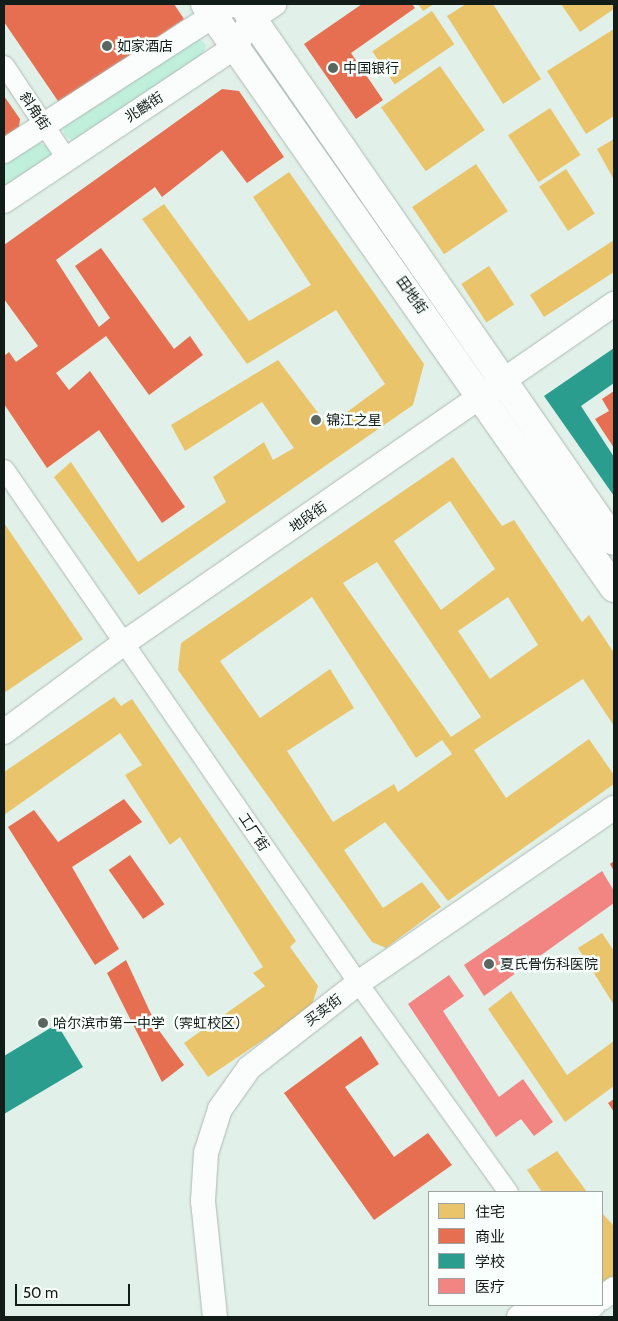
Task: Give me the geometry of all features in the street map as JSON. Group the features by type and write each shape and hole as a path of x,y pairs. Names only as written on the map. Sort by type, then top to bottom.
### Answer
{"highway":[{"name":"田地街","path":"236,8 235,47 483,396 614,588"},
{"name":"田地街","path":"236,8 506,380 614,541"}],"main road":[{"name":"兆麟街","path":"4,201 235,47 236,8"},
{"path":"4,151 44,124 236,8"},
{"name":"地段街","path":"4,732 124,643 614,304"},
{"name":"买卖街","path":"215,1317 203,1201 206,1153 220,1109 249,1068 358,983 614,808"},
{"path":"603,1299 614,1290"},
{"path":"519,1317 593,1308"}],"street":[{"name":"斜角街","path":"4,65 66,158"},
{"name":"工厂街","path":"4,468 358,983 507,1191"}],"green space":[{"path":"195,35 206,45 203,55 73,141 65,136 61,125"},
{"path":"36,141 49,147 52,156 4,193 4,159"}],"building: 住宅":[{"path":"418,4 434,4 423,11"},
{"path":"466,4 493,4 541,79 503,104 447,16"},
{"path":"561,4 614,4 614,9 580,32"},
{"path":"432,11 454,44 395,84 372,51"},
{"path":"614,29 614,116 586,134 547,71"},
{"path":"440,66 485,130 426,171 381,107"},
{"path":"550,108 580,155 539,182 508,135"},
{"path":"614,139 614,180 597,149"},
{"path":"476,164 508,211 444,254 412,207"},
{"path":"566,169 595,213 568,231 539,186"},
{"path":"289,172 424,364 413,405 139,595 54,477 71,462 138,562 226,502 213,477 264,442 273,460 294,448 262,402 185,451 171,425 278,360 328,426 385,384 336,310 247,364 142,219 164,204 249,321 311,285 253,197"},
{"path":"614,240 614,272 544,317 530,295"},
{"path":"489,266 514,305 486,323 461,284"},
{"path":"453,457 502,526 514,520 582,622 589,615 614,653 614,726 583,679 474,750 506,798 589,739 614,775 614,784 448,901 385,822 344,850 383,908 422,882 441,907 386,948 372,942 178,670 181,643","holes":["450,501 495,569 441,610 394,541","377,562 481,717 451,737 343,583","312,597 416,758 442,740 452,754 398,792 394,784 333,822 287,751 354,708 330,669 260,718 220,661","508,597 538,645 490,679 458,631"]},
{"path":"4,523 83,639 4,693"},
{"path":"114,697 121,706 132,699 296,941 290,947 318,986 311,1008 208,1077 184,1043 265,986 253,973 263,967 180,837 170,845 125,775 142,765 120,733 4,815 4,772"},
{"path":"602,933 614,951 614,1005 578,948"},
{"path":"511,991 567,1075 614,1041 614,1086 565,1122 488,1009"},
{"path":"557,1151 586,1191 541,1191 527,1170"},
{"path":"603,1214 614,1226 614,1279 606,1285 603,1280"}],"building: 商业":[{"path":"4,4 174,4 184,19 60,104 4,22"},
{"path":"362,4 412,4 415,8 351,53 383,100 356,119 304,44"},
{"path":"222,89 239,91 284,157 247,183 222,150 162,197 155,187 56,260 99,327 110,318 75,266 101,248 174,349 190,336 203,355 149,395 106,336 56,373 69,390 90,371 185,507 162,523 99,430 47,468 4,404 4,356 9,352 16,362 38,346 4,299 4,245"},
{"path":"4,96 20,119 18,136 4,146"},
{"path":"614,391 614,448 595,419 609,411 602,399"},
{"path":"124,799 142,822 72,867 119,949 95,965 8,827 34,810 58,842"},
{"path":"130,855 164,904 143,919 109,870"},
{"path":"614,861 614,871 610,864"},
{"path":"126,960 158,1029 184,1065 162,1082 107,973"},
{"path":"361,1036 379,1064 345,1087 394,1157 428,1133 452,1165 374,1220 284,1093"},
{"path":"614,1099 614,1112 608,1103"}],"building: 学校":[{"path":"614,348 614,383 581,406 614,457 614,496 544,396"},
{"path":"57,1024 83,1067 4,1114 4,1056"}],"building: 医疗":[{"path":"602,871 614,891 614,903 484,996 464,965"},
{"path":"449,975 464,996 443,1011 499,1097 523,1079 553,1122 534,1136 521,1119 496,1137 408,1004"}],"place":[{"name":"如家酒店","path":"107,46"},
{"name":"中国银行","path":"333,68"},
{"name":"锦江之星","path":"316,420"},
{"name":"夏氏骨伤科医院","path":"489,964"},
{"name":"哈尔滨市第一中学（霁虹校区）","path":"43,1023"}]}
